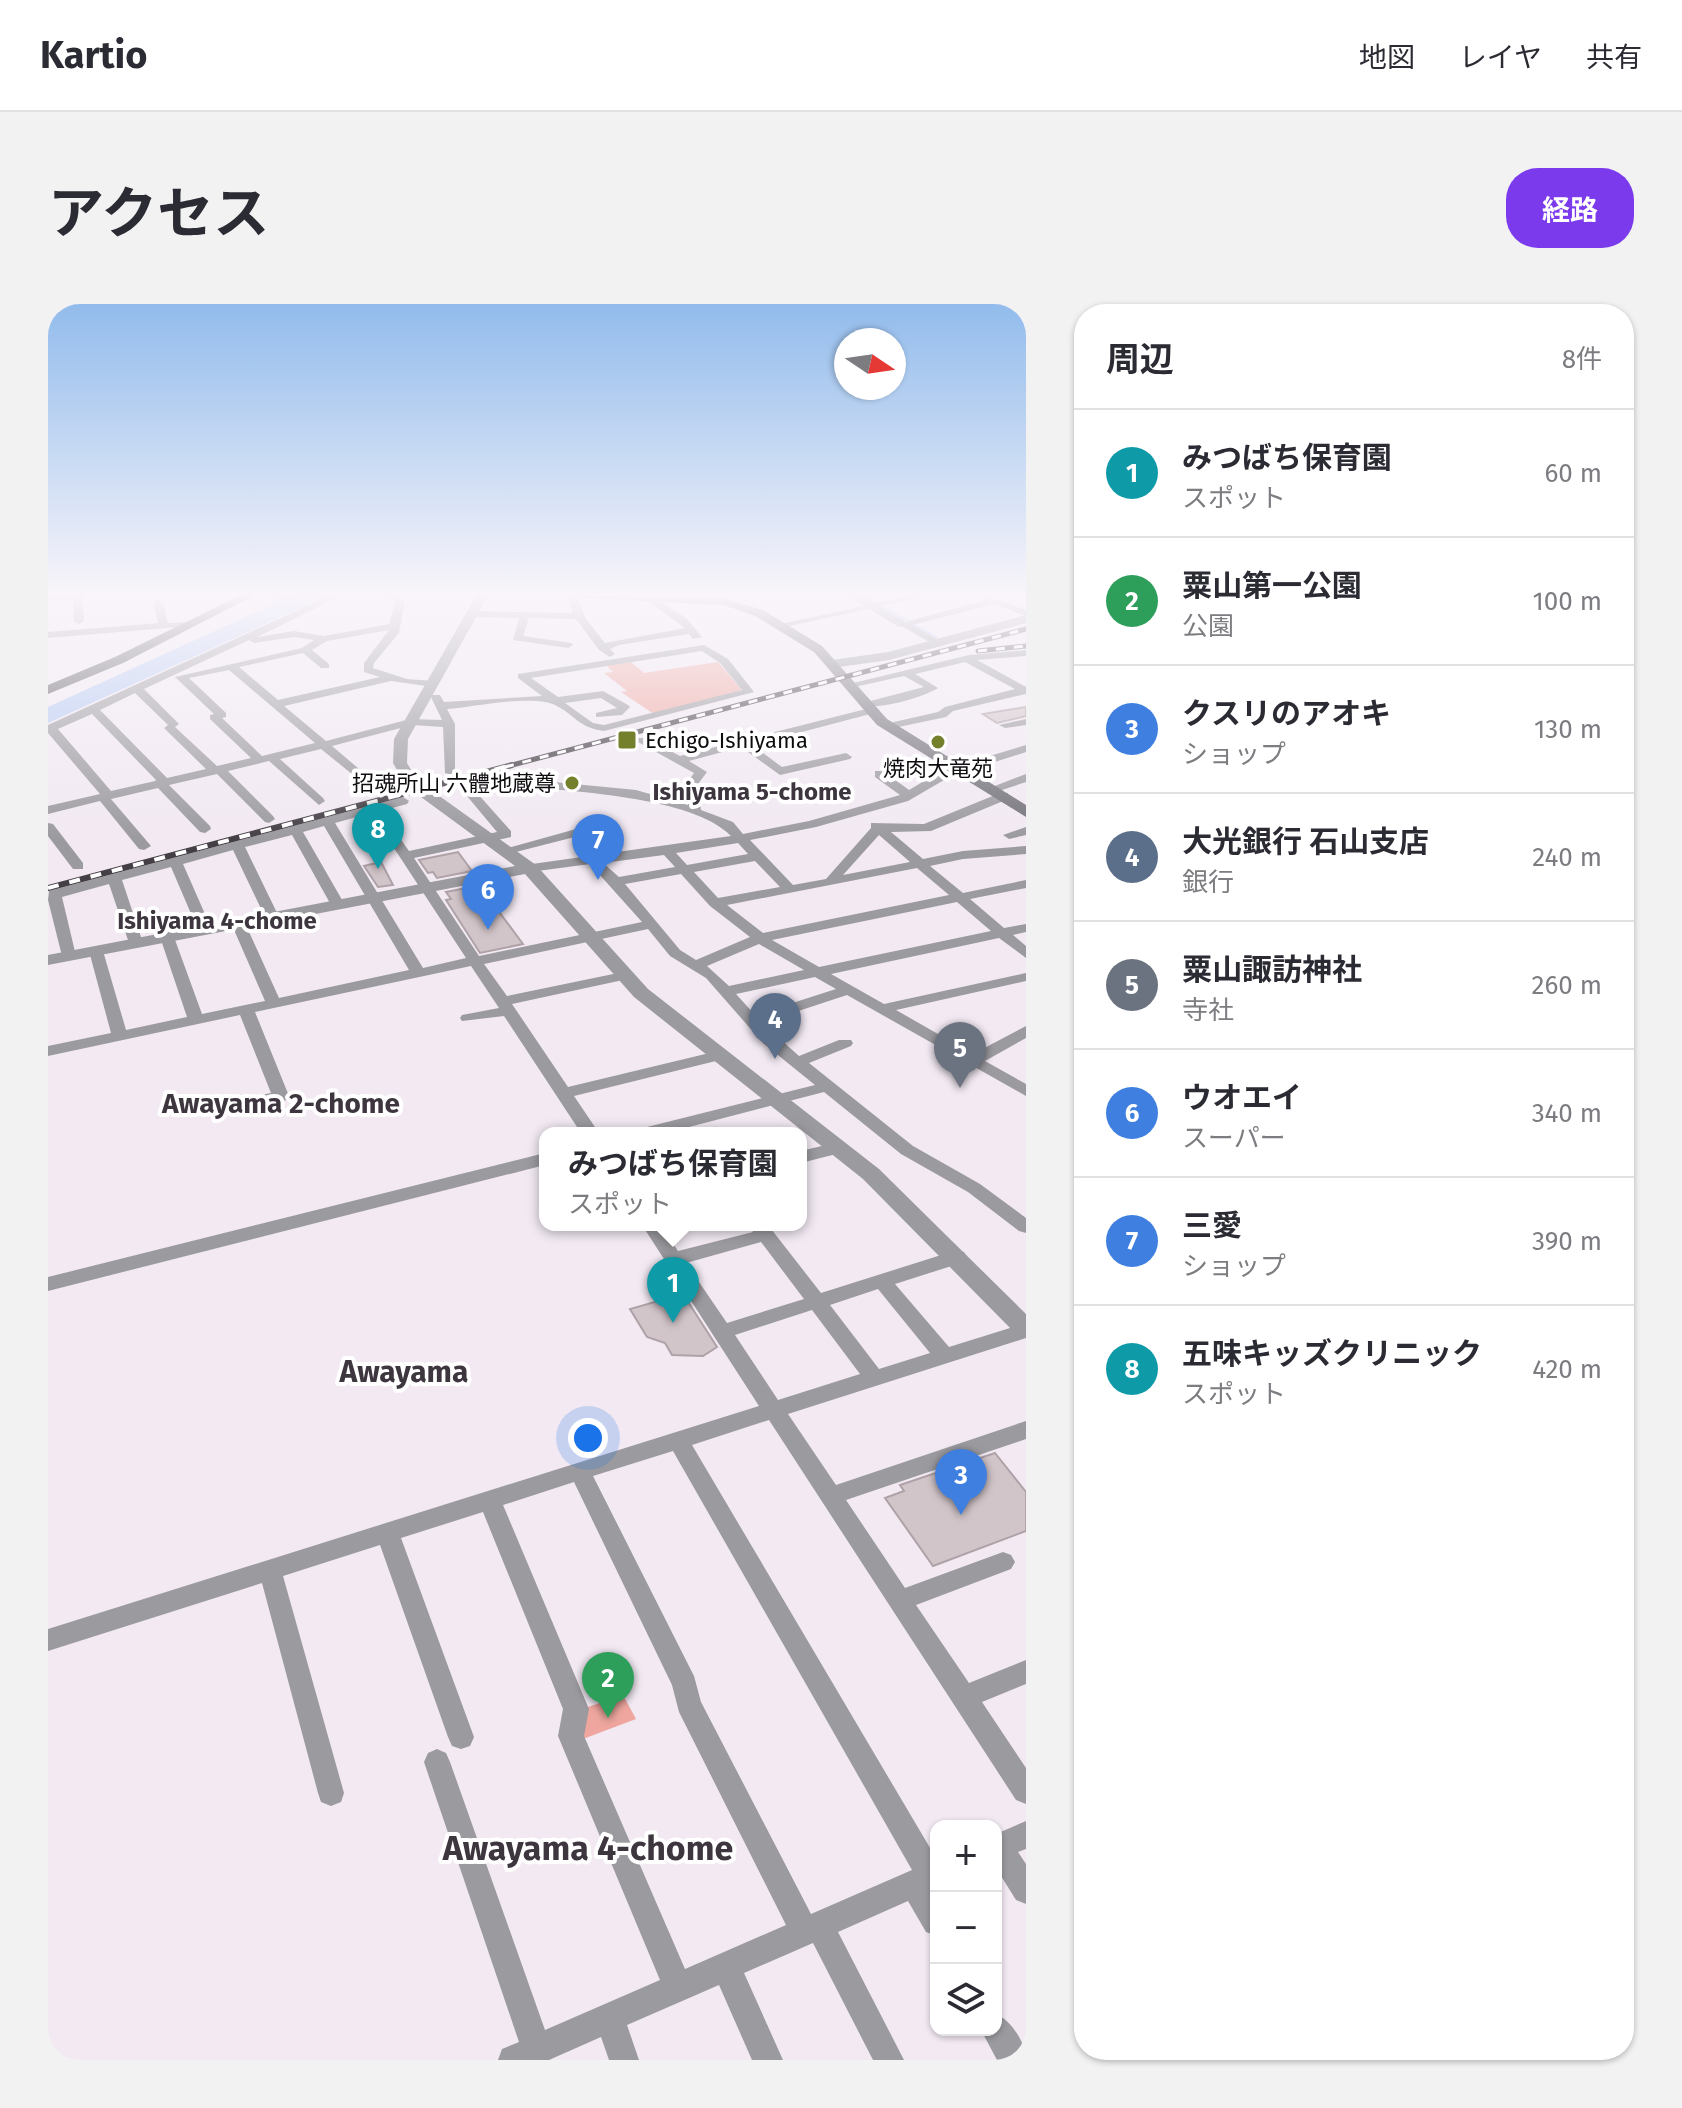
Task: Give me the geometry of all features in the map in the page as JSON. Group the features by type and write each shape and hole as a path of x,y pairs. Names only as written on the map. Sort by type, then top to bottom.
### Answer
{"main road":[{"path":"48,690 81,676"},
{"path":"842,676 867,707 889,726 1025,811"}],"street":[{"path":"144,846 50,729 165,676"},
{"path":"156,680 186,676"},
{"path":"243,676 368,783"},
{"path":"384,676 432,686"},
{"path":"48,1640 944,1355 1024,1322 871,1174 666,1014 623,976 530,868 411,783 398,754 408,724 438,676"},
{"path":"522,676 590,726 604,728 749,692 736,676"},
{"path":"850,685 888,676"},
{"path":"682,759 745,745 933,688 911,676"},
{"path":"998,676 1025,690"},
{"path":"181,677 222,715 214,717 319,801"},
{"path":"276,704 323,690 390,678"},
{"path":"432,686 449,724 451,773"},
{"path":"137,689 269,819"},
{"path":"323,690 351,704"},
{"path":"889,726 942,715 949,709 1025,690"},
{"path":"441,706 515,699 579,699"},
{"path":"93,709 205,829"},
{"path":"1005,725 1026,722"},
{"path":"48,810 408,724 449,724"},
{"path":"642,740 701,772 692,784 695,811"},
{"path":"745,745 780,771 846,757"},
{"path":"48,960 530,868 667,851 858,812 909,796 959,768 1026,748"},
{"path":"879,774 909,796"},
{"path":"830,882 878,828 926,828 1026,778"},
{"path":"496,845 506,834 465,787 513,782 618,791 695,811 728,825 789,889"},
{"path":"69,956 51,895 403,801"},
{"path":"374,809 586,1127"},
{"path":"858,812 1026,954"},
{"path":"327,821 419,974"},
{"path":"406,856 496,845 601,826"},
{"path":"48,827 78,866"},
{"path":"295,829 338,905"},
{"path":"1009,835 1026,831"},
{"path":"237,845 272,917"},
{"path":"715,903 963,855 1026,850"},
{"path":"667,851 715,903 760,938 1026,1090"},
{"path":"616,882 758,856"},
{"path":"594,861 616,882 675,953 696,965 727,991 769,1040 907,1150 974,1188 1026,1227"},
{"path":"175,862 205,930"},
{"path":"114,878 136,943"},
{"path":"696,965 760,938 1026,884"},
{"path":"238,923 274,1004"},
{"path":"48,1051 651,924"},
{"path":"727,991 1026,928"},
{"path":"167,937 196,1020"},
{"path":"96,951 120,1036"},
{"path":"468,1018 623,976"},
{"path":"880,1009 1026,977"},
{"path":"752,1021 848,990"},
{"path":"246,1010 281,1096 262,1100"},
{"path":"973,1061 1026,1031"},
{"path":"798,1062 845,1043"},
{"path":"564,1093 722,1055"},
{"path":"669,1127 826,1087"},
{"path":"807,1156 838,1148"},
{"path":"48,1284 539,1161"},
{"path":"655,1231 1026,1791"},
{"path":"674,1259 759,1231"},
{"path":"763,1231 874,1377"},
{"path":"722,1332 957,1257"},
{"path":"882,1281 944,1355"},
{"path":"831,1496 1026,1430"},
{"path":"437,1762 525,2055 610,2020 927,1877 679,1441"},
{"path":"580,1472 685,1684 688,1704 889,2060"},
{"path":"490,1500 576,1709 571,1736 678,1987"},
{"path":"387,1532 461,1737"},
{"path":"901,1600 1003,1562"},
{"path":"270,1570 331,1793"},
{"path":"965,1697 1026,1672"},
{"path":"1002,1845 1026,1835"},
{"path":"1002,1853 1026,1890"},
{"path":"726,1967 768,2060"},
{"path":"610,2020 624,2060"},
{"path":"1000,2036 1014,2060"}],"shaded area":[{"path":"608,676 730,676 741,689 654,714 621,692 627,691"},
{"path":"623,1695 636,1719 583,1739 585,1708"}],"water":[{"path":"116,676 151,676 48,723 48,707"}],"building":[{"path":"1026,707 1026,716 997,723 983,714"},
{"path":"458,852 472,871 437,878 433,872 428,873 419,860"},
{"path":"381,862 393,885 378,887 364,866"},
{"path":"481,885 523,944 480,953 446,900 451,899 446,892"},
{"path":"683,1294 717,1347 703,1356 672,1355 665,1343 647,1337 630,1309"},
{"path":"995,1453 1026,1492 1026,1531 933,1566 885,1498 904,1491 900,1485"}],"railway":[{"path":"505,767 849,676"},
{"path":"48,888 512,765"}],"place":[{"name":"Echigo-Ishiyama","path":"627,740"},
{"name":"焼肉大竜苑","path":"938,742"},
{"name":"招魂所山 六體地蔵尊","path":"572,783"},
{"name":"五味キッズクリニック","path":"378,869"},
{"name":"三愛","path":"598,880"},
{"name":"ウオエイ","path":"488,930"},
{"name":"大光銀行 石山支店","path":"775,1059"},
{"name":"粟山諏訪神社","path":"960,1088"},
{"name":"みつばち保育園","path":"673,1323"},
{"name":"クスリのアオキ","path":"961,1515"},
{"name":"粟山第一公園","path":"608,1718"}],"district":[{"name":"Ishiyama 5-chome","path":"752,792"},
{"name":"Ishiyama 4-chome","path":"217,921"},
{"name":"Awayama 2-chome","path":"281,1103"},
{"name":"Awayama","path":"404,1372"},
{"name":"Awayama 4-chome","path":"588,1848"}]}
